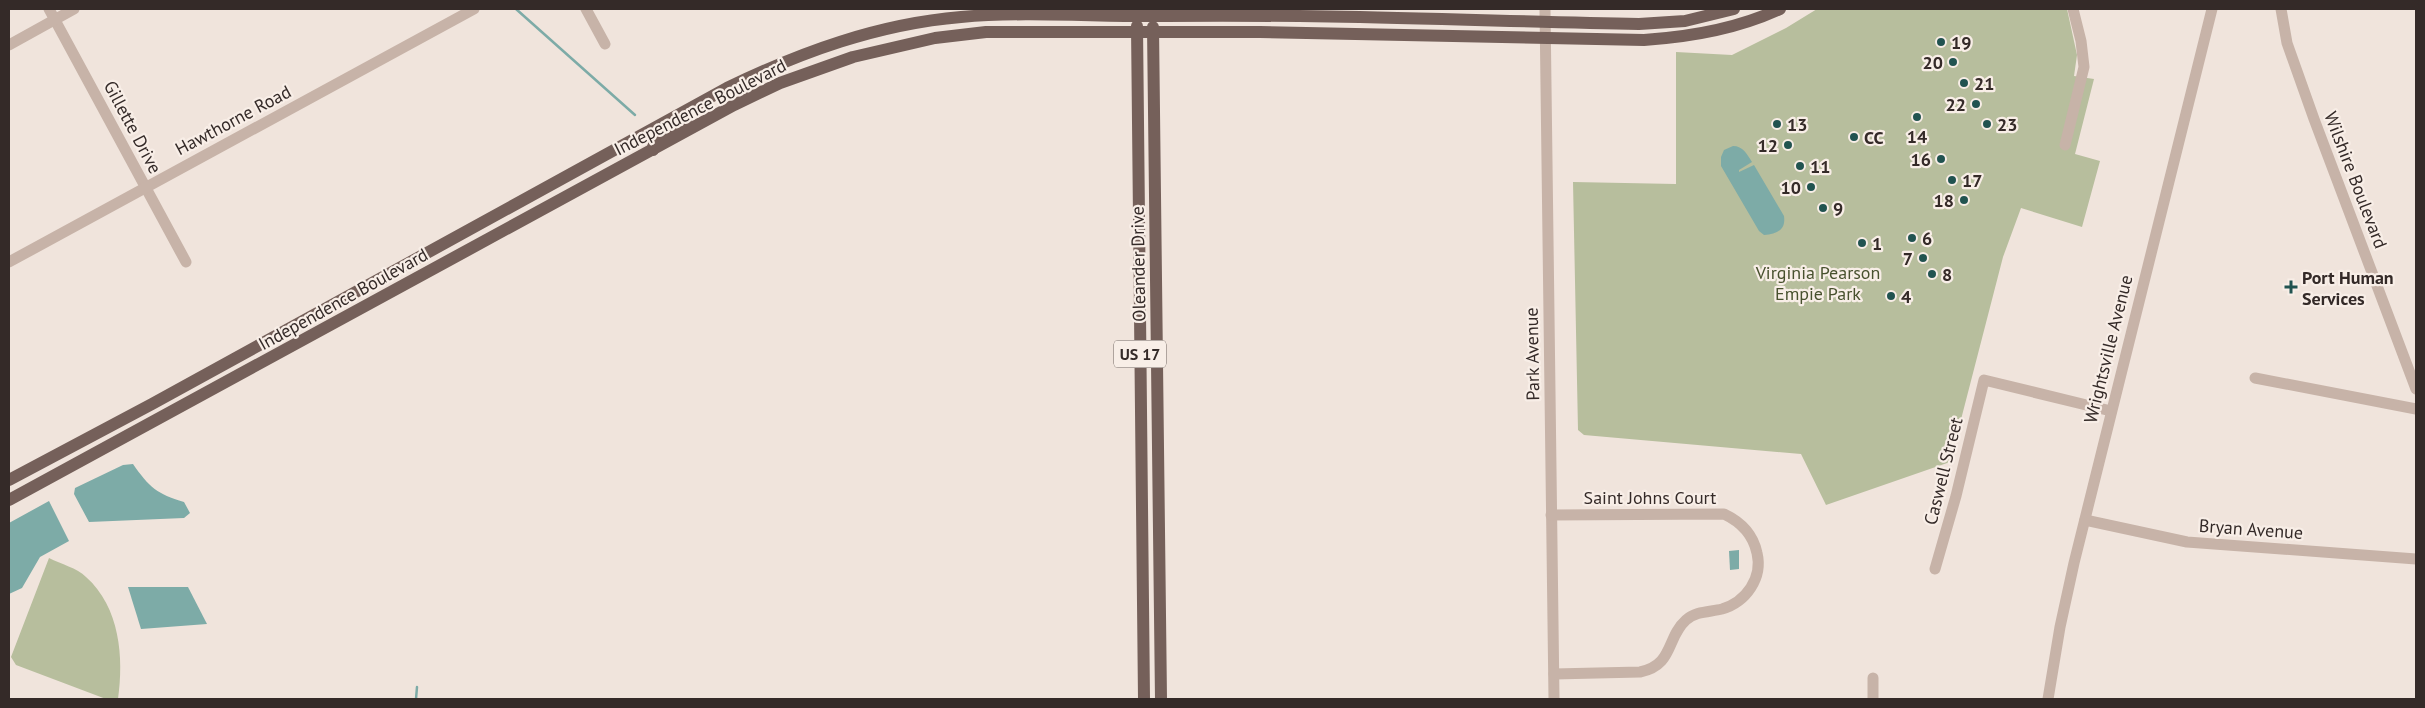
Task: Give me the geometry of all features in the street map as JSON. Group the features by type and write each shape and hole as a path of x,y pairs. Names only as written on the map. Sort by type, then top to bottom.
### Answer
{"main road":[{"name":"Independence Boulevard","path":"9,480 152,404 727,88 782,62 868,33 931,21 987,16 1137,12 1262,15 1545,15 1664,23 1703,18 1734,9"},
{"name":"Independence Boulevard","path":"9,500 780,83 833,63 875,51 936,38 986,32 1260,32 1611,41 1697,35 1741,24 1780,9"},
{"name":"Oleander Drive","path":"1137,12 1144,699"},
{"name":"Oleander Drive","path":"1153,12 1161,699"},
{"path":"653,150 654,142 659,136 727,88"}],"street":[{"name":"Gillette Drive","path":"49,9 186,262"},
{"path":"9,45 74,9"},
{"name":"Hawthorne Road","path":"9,262 474,9"},
{"path":"586,9 605,44"},
{"path":"2065,145 2084,67 2081,41 2073,9"},
{"name":"Wrightsville Avenue","path":"2048,699 2060,627 2085,520 2212,9"},
{"name":"Wilshire Boulevard","path":"2281,9 2288,43 2314,119 2415,383"},
{"name":"Park Avenue","path":"1545,15 1554,699"},
{"path":"2255,378 2416,409"},
{"name":"Caswell Street","path":"1935,569 1956,496 1984,380 2111,411"},
{"name":"Saint Johns Court","path":"1552,515 1724,514 1739,523 1750,534 1756,545 1759,562 1755,581 1746,595 1727,608 1688,618 1678,631 1666,656 1653,667 1640,672 1554,674"},
{"name":"Bryan Avenue","path":"2085,520 2188,542 2416,558"},
{"path":"1873,678 1873,699"}],"green space":[{"name":"Virginia Pearson Empie Park","path":"1817,9 2067,9 2077,55 2074,76 2094,79 2075,154 2100,161 2082,227 2021,208 2003,257 1950,462 1826,505 1801,454 1584,435 1578,430 1573,182 1676,184 1676,52 1732,55 1786,28"},
{"path":"49,558 74,569 86,577 106,603 113,618 119,650 120,683 118,699 106,699 16,665 11,657"}],"water":[{"path":"1733,146 1742,149 1752,162 1739,170 1739,172 1754,165 1784,216 1784,225 1773,234 1764,235 1759,231 1721,166 1721,157 1724,150"},
{"path":"133,464 154,489 184,502 190,513 184,518 89,522 74,494 75,488 123,465"},
{"path":"49,501 69,541 40,557 22,588 9,594 9,523"},
{"path":"1739,550 1739,569 1730,570 1729,551"},
{"path":"128,587 188,587 207,624 141,629"}],"waterway":[{"path":"516,9 635,115"},
{"path":"416,699 417,687"}],"place":[{"name":"19","path":"1941,42"},
{"name":"20","path":"1953,62"},
{"name":"21","path":"1964,83"},
{"name":"22","path":"1976,104"},
{"name":"14","path":"1917,117"},
{"name":"13","path":"1777,124"},
{"name":"23","path":"1987,124"},
{"name":"CC","path":"1854,137"},
{"name":"12","path":"1788,145"},
{"name":"16","path":"1941,159"},
{"name":"11","path":"1800,166"},
{"name":"17","path":"1952,180"},
{"name":"10","path":"1811,187"},
{"name":"18","path":"1964,200"},
{"name":"9","path":"1823,208"},
{"name":"6","path":"1912,238"},
{"name":"1","path":"1862,243"},
{"name":"7","path":"1923,258"},
{"name":"8","path":"1932,274"},
{"name":"Port Human Services","path":"2291,287"},
{"name":"4","path":"1891,296"}]}
